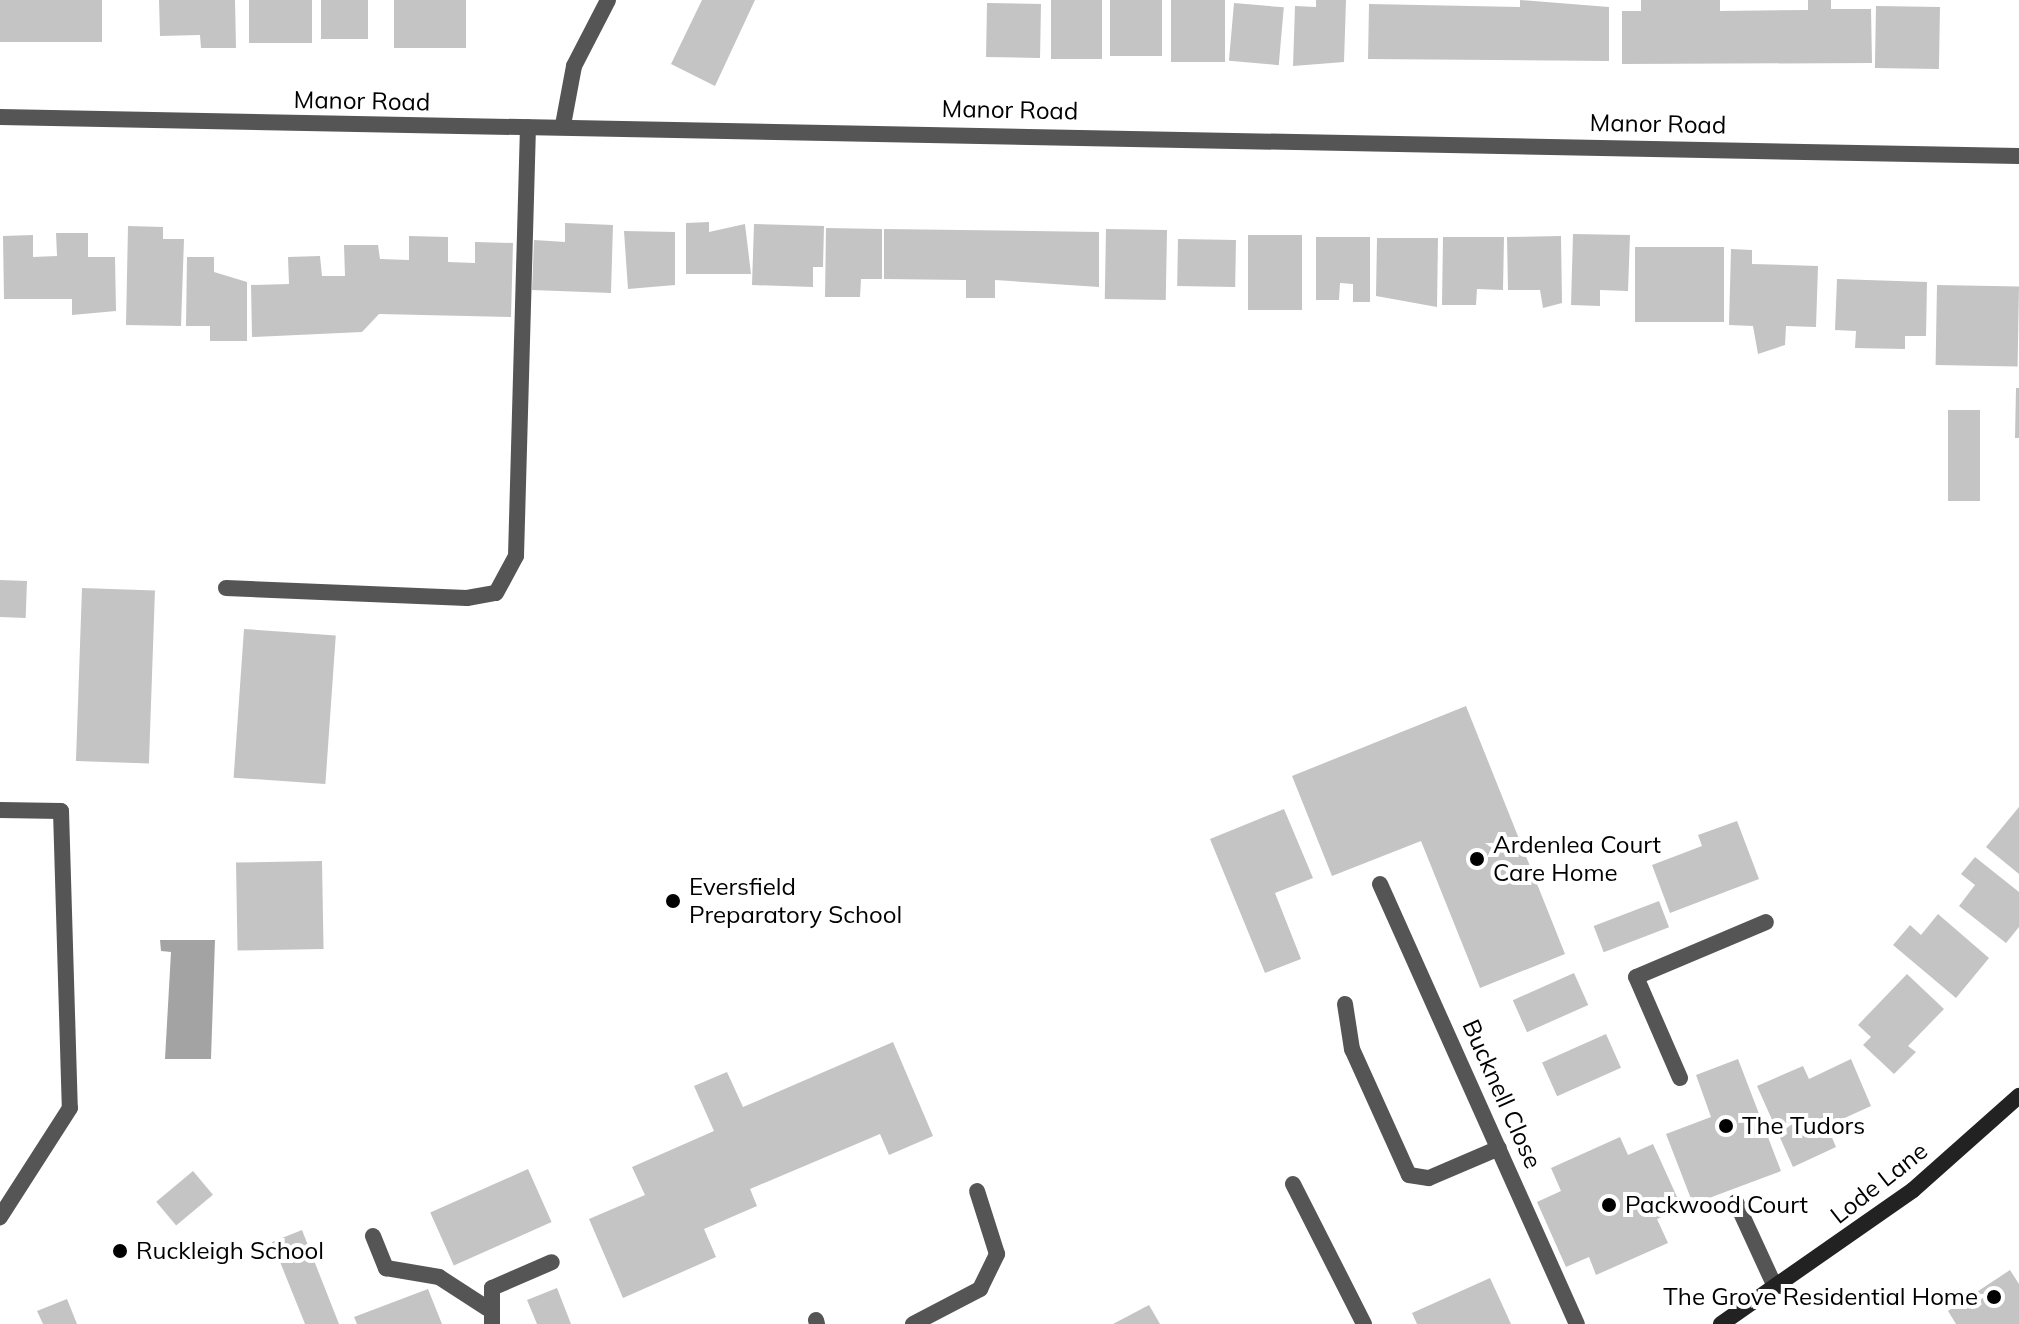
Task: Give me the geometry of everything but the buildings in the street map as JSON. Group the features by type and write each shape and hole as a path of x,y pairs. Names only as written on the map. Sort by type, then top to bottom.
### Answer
{"main road":[{"name":"Lode Lane","path":"1721,1324 1776,1289 1913,1190 2019,1096"}],"street":[{"path":"563,125 574,66 608,0"},
{"name":"Manor Road","path":"0,117 528,127 563,125 2019,156"},
{"path":"226,588 467,598 496,593 516,556 528,127"},
{"path":"0,810 61,811 70,1108 0,1217"},
{"name":"Bucknell Close","path":"1380,884 1577,1324"},
{"path":"1680,1078 1636,977 1766,922"},
{"path":"1345,1004 1352,1049 1409,1175 1429,1178 1499,1148"},
{"path":"1293,1184 1364,1324"},
{"path":"913,1324 980,1289 997,1254 977,1191"},
{"path":"1736,1202 1776,1289"},
{"path":"373,1236 386,1268 439,1277 490,1316"},
{"path":"490,1316 492,1288 552,1262"}],"shaded area":[{"path":"160,940 215,940 211,1059 165,1059 171,952 161,951"}],"place":[{"name":"Ardenlea Court Care Home","path":"1477,859"},
{"name":"Eversfield Preparatory School","path":"673,901"},
{"name":"The Tudors","path":"1726,1126"},
{"name":"Packwood Court","path":"1609,1205"},
{"name":"Ruckleigh School","path":"120,1251"},
{"name":"The Grove Residential Home","path":"1994,1297"}]}
